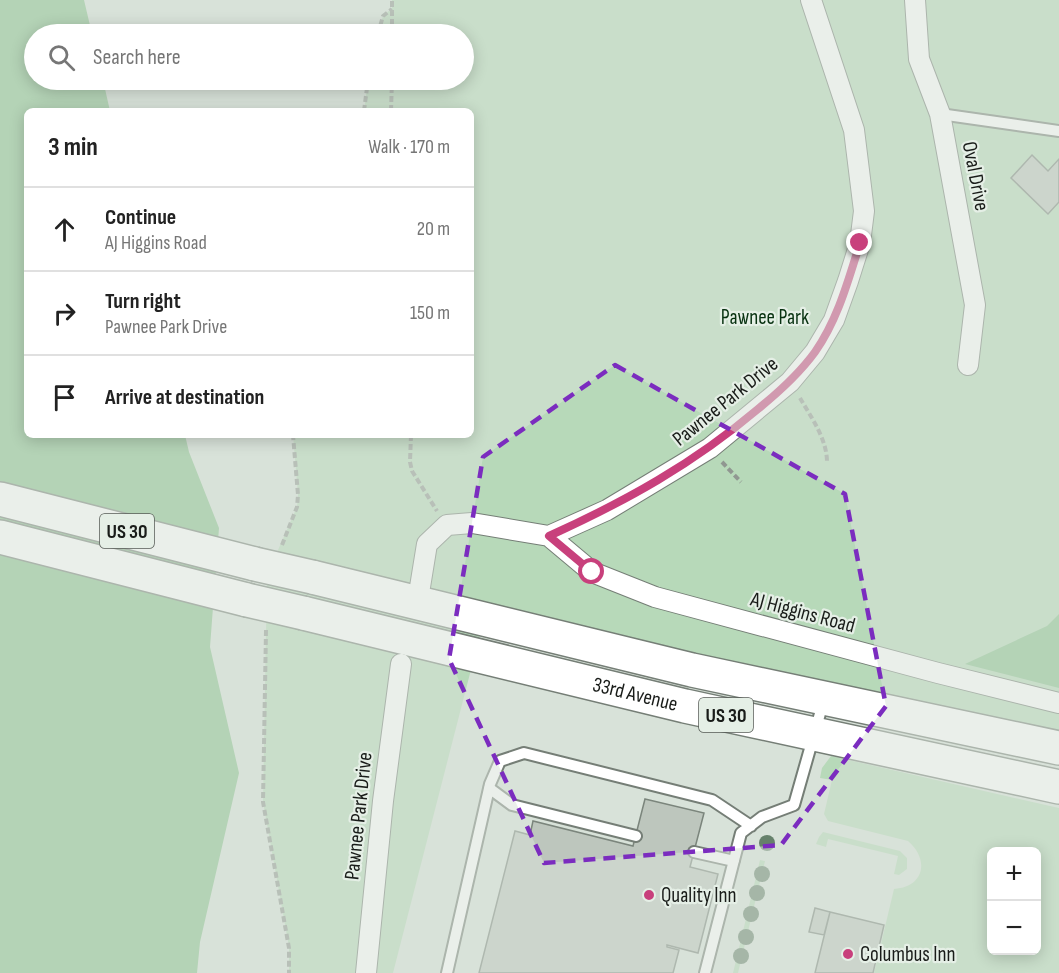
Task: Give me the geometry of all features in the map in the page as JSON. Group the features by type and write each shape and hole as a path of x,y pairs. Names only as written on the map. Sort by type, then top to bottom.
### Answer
{"highway":[{"name":"US 30","path":"0,499 266,559"},
{"name":"US 30","path":"0,537 257,611"},
{"name":"33rd Avenue","path":"266,559 312,577 692,670 824,696 1059,748"},
{"name":"33rd Avenue","path":"257,611 303,613 685,706 1059,787"}],"street":[{"name":"Pawnee Park Drive","path":"549,536 612,507 710,448 790,382 815,352 834,320 860,243 864,211 854,130 811,0"},
{"name":"Oval Drive","path":"915,0 919,59 940,114 975,305 968,365"},
{"path":"420,587 427,544 447,525 472,523 549,536"},
{"name":"AJ Higgins Road","path":"549,536 592,572 655,597 1059,703"},
{"name":"Pawnee Park Drive","path":"366,973 383,801 401,664"}],"lane":[{"path":"940,114 1059,131"},
{"path":"705,973 741,833 762,817 794,805 824,696"},
{"path":"447,973 489,788 500,761 524,753 712,800 750,825"},
{"path":"489,788 512,805 636,836"},
{"path":"694,852 734,861"}],"path":[{"path":"392,0 392,24"},
{"path":"381,24 383,16 392,8"},
{"path":"364,108 367,90"},
{"path":"392,90 392,108"},
{"path":"790,382 819,430 827,462"},
{"path":"266,559 297,507 293,438"},
{"path":"411,438 412,471 447,525"},
{"path":"710,448 741,482"},
{"path":"257,611 263,802 289,948 290,973"}],"highlighted area":[{"path":"615,365 845,494 886,706 781,845 544,863 449,659 483,457"}],"green space":[{"name":"Pawnee Park","path":"392,0 1059,0 1059,748 484,619 393,973 289,973 289,947 263,802 267,575 297,507 293,438 474,438 474,108 364,108 367,90 474,90 474,24 381,24 383,16 392,8"},
{"path":"831,756 1059,808 1059,973 874,973 894,889 904,887 917,878 921,864 919,856 908,841 828,821 824,814 832,780 820,778 822,768"},
{"path":"823,832 900,851 907,858 907,869 899,875 894,874 898,856 828,839 826,847 816,844"},
{"path":"760,860 765,861 738,973 733,973"}],"shaded area":[{"path":"0,0 84,0 90,24 24,24 24,90 105,90 109,108 24,108 24,438 186,438 219,528 210,647 239,773 200,942 197,973 0,973"},
{"path":"1059,614 1059,688 965,664 1047,626"}],"building":[{"path":"1032,155 1048,171 1059,159 1059,202 1048,214 1011,178"},
{"path":"645,799 704,813 690,867 718,874 698,953 667,945 667,947 679,950 673,973 479,973 515,831 530,835 533,821 633,846"},
{"path":"815,908 830,912 824,935 809,932"},
{"name":"Columbus Inn","path":"830,912 884,925 873,973 815,973"}],"place":[{"name":"Quality Inn","path":"649,895"},
{"name":"Columbus Inn","path":"848,954"}],"route":[{"path":"592,572 549,536 607,510 710,448 790,382 815,352 834,320 860,243"}]}
